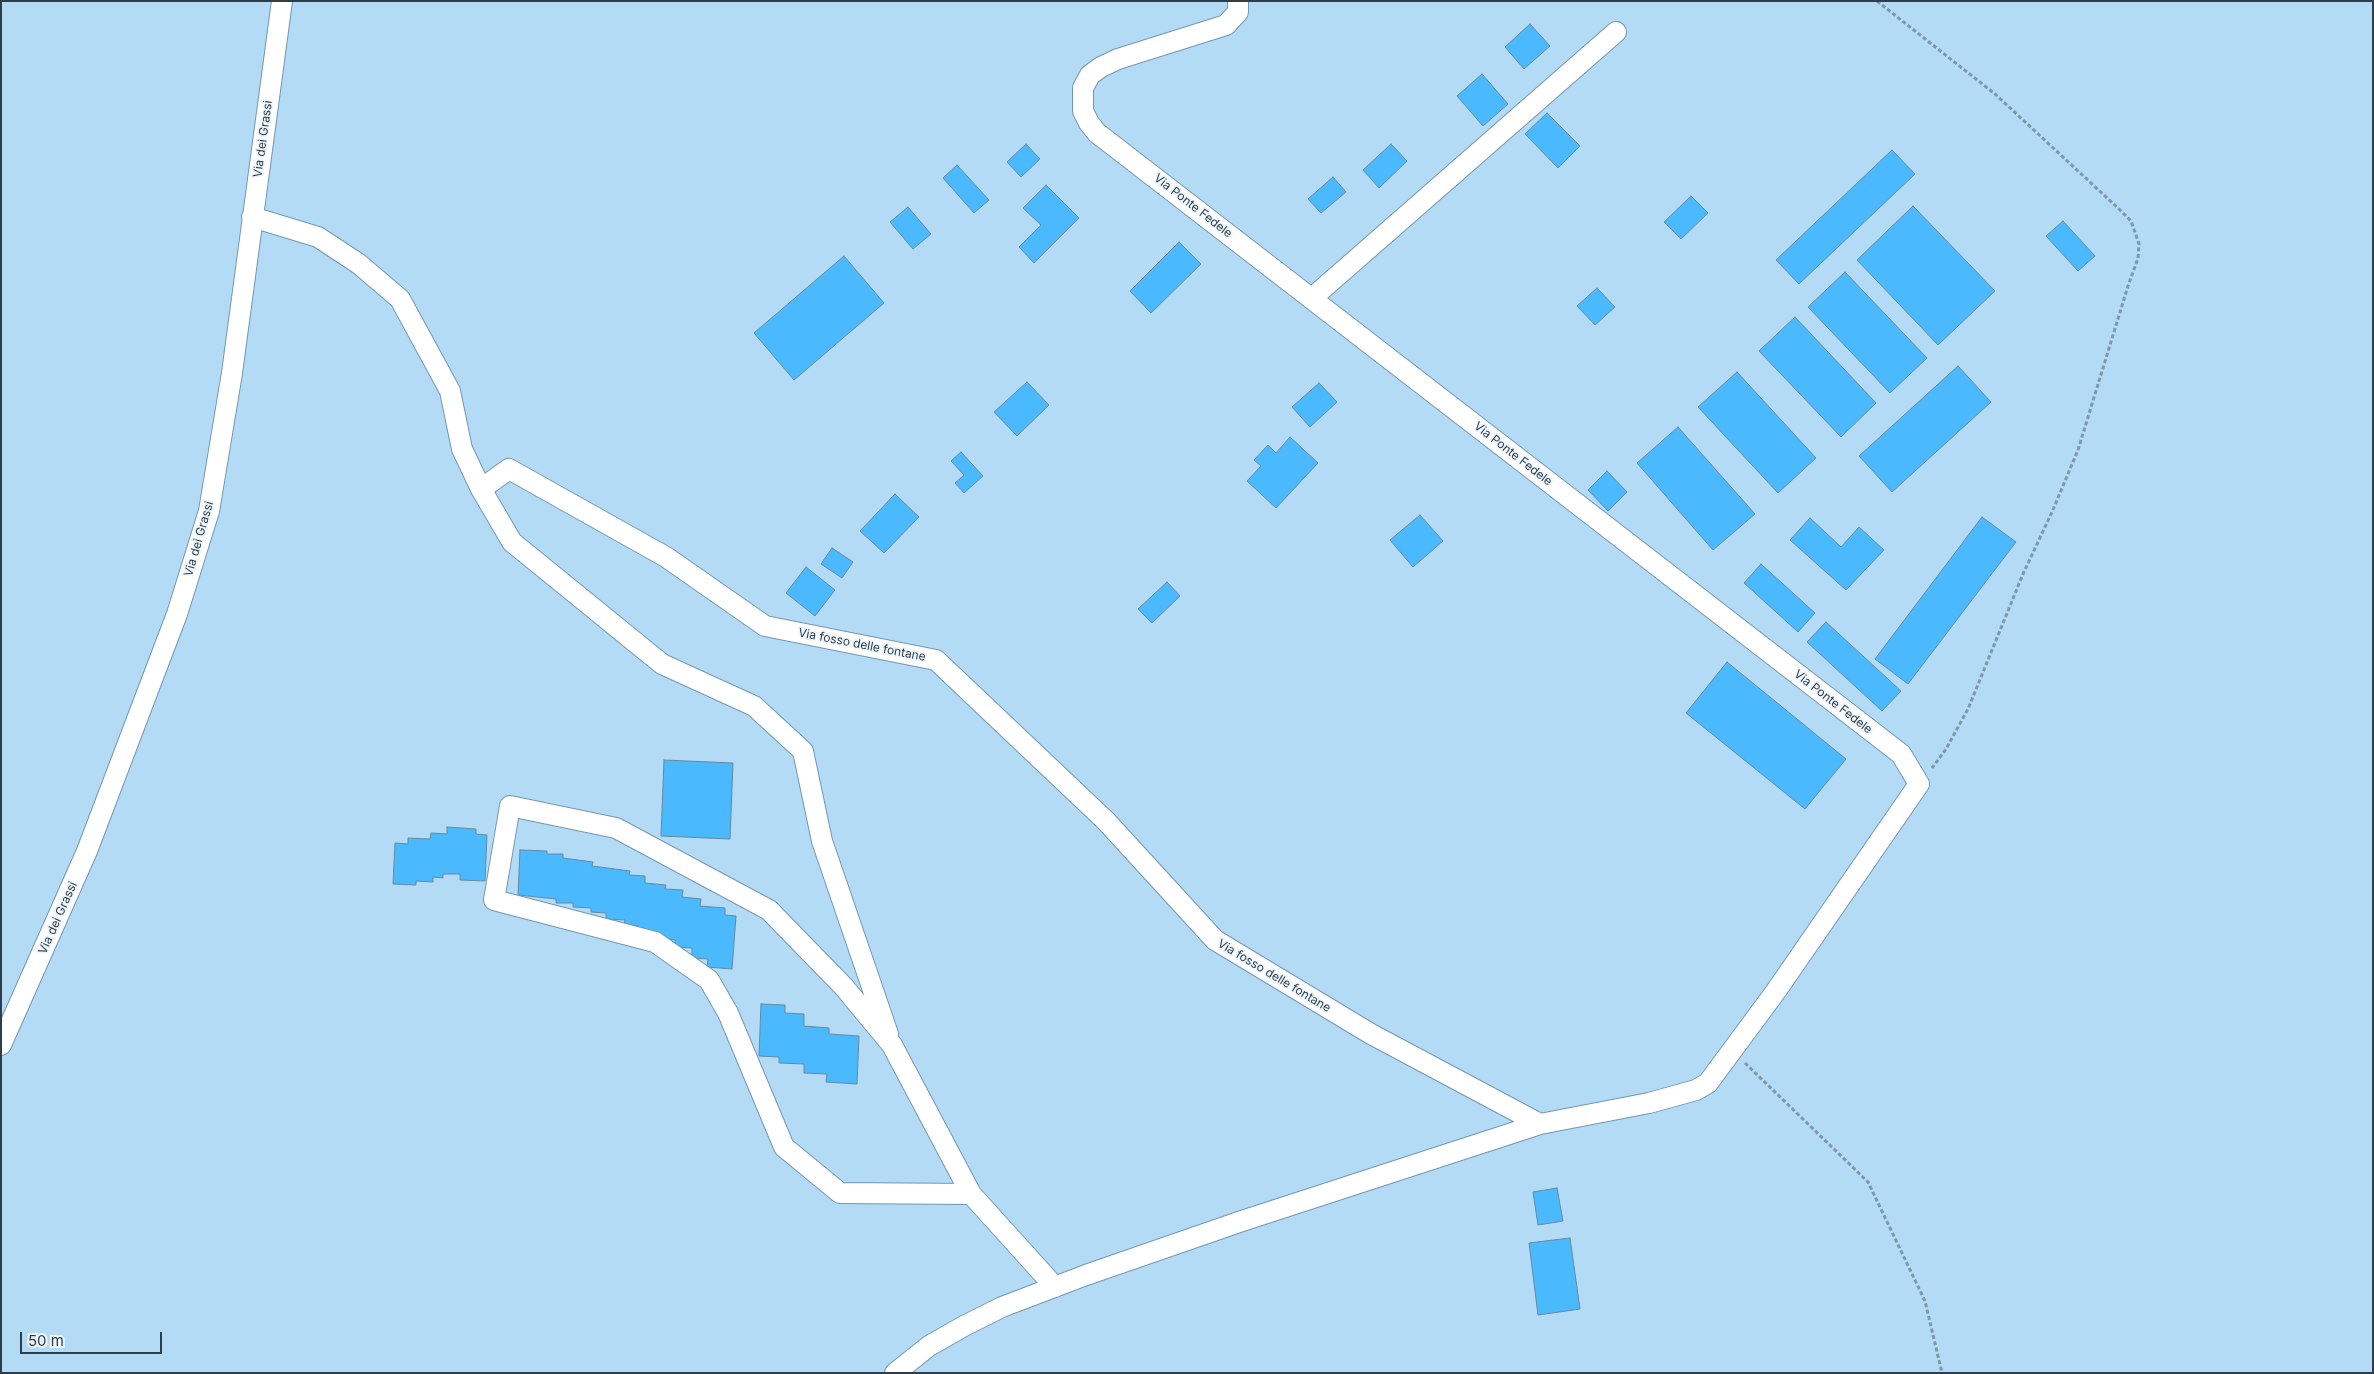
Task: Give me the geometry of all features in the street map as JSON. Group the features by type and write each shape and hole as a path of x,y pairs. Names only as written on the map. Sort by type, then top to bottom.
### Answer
{"street":[{"name":"Via dei Grassi","path":"1,1045 87,851 177,614 209,511 232,373 282,1"},
{"name":"Via Ponte Fedele","path":"1238,1 1238,12 1226,26 1118,59 1090,75 1083,88 1084,111 1088,123 1097,132 1901,754 1920,784"},
{"path":"1312,298 1616,32"},
{"path":"252,217 318,237 359,264 400,299 450,391 462,449 481,489 512,542 662,664 754,706 803,751 822,841 892,1045 970,1194 1055,1287"},
{"name":"Via fosso delle fontane","path":"481,489 510,470 666,557 765,626 936,660 1106,821 1215,940 1371,1034 1540,1124"},
{"path":"895,1373 929,1346 964,1326 1002,1307 1055,1287 1252,1218 1540,1124 1649,1103 1696,1090 1708,1084 1734,1051 1920,784"},
{"path":"892,1045 844,988 769,910 616,828 510,806 494,900 654,942 709,980 728,1013 784,1147 840,1193 970,1194"}],"path":[{"path":"1877,1 1995,94 2130,221 2139,244 2138,258 2078,450 2023,574 1968,709 1946,750 1920,784"},
{"path":"1734,1051 1868,1182 1925,1301 1942,1373"}],"building":[{"path":"1530,24 1550,46 1524,69 1505,47"},
{"path":"1482,74 1508,104 1483,126 1457,96"},
{"path":"1547,113 1580,146 1558,168 1525,134"},
{"path":"1026,144 1040,159 1021,177 1007,162"},
{"path":"1391,144 1407,161 1379,188 1363,170"},
{"path":"1892,150 1915,174 1799,284 1776,260"},
{"path":"957,165 989,200 974,213 943,178"},
{"path":"1333,177 1346,192 1321,213 1308,199"},
{"path":"1046,185 1079,218 1034,263 1019,247 1041,225 1023,208"},
{"path":"1691,196 1708,213 1681,239 1664,222"},
{"path":"1913,206 1995,291 1938,345 1857,260"},
{"path":"908,207 931,234 913,249 890,222"},
{"path":"2063,221 2095,256 2078,271 2046,236"},
{"path":"1179,242 1201,264 1151,313 1130,291"},
{"path":"844,256 884,303 794,380 754,333"},
{"path":"1845,272 1927,358 1890,393 1808,307"},
{"path":"1597,288 1615,307 1595,325 1577,306"},
{"path":"1795,317 1876,403 1841,437 1759,351"},
{"path":"1958,366 1991,402 1892,492 1859,456"},
{"path":"1737,372 1816,458 1778,493 1698,407"},
{"path":"1027,382 1049,405 1017,436 994,412"},
{"path":"1319,383 1337,402 1310,427 1292,407"},
{"path":"1678,427 1755,514 1713,550 1637,463"},
{"path":"1290,437 1318,463 1276,508 1247,481 1261,466 1254,460 1268,445 1276,453"},
{"path":"961,452 983,476 964,493 955,483 964,475 951,461"},
{"path":"1607,471 1627,492 1608,511 1588,490"},
{"path":"895,494 919,517 884,553 860,531"},
{"path":"1420,515 1443,541 1413,567 1390,540"},
{"path":"1982,517 2016,542 1908,684 1875,659"},
{"path":"1810,518 1841,547 1859,527 1884,550 1846,590 1790,540"},
{"path":"832,548 853,562 842,578 821,564"},
{"path":"1761,564 1815,613 1798,632 1744,583"},
{"path":"806,567 835,590 815,616 786,593"},
{"path":"1167,582 1180,596 1152,623 1138,609"},
{"path":"1826,622 1901,691 1882,711 1807,642"},
{"path":"1727,662 1846,759 1805,809 1686,713"},
{"path":"664,760 733,763 730,839 661,836"},
{"path":"447,827 476,829 476,834 487,835 485,881 460,880 460,874 443,874 443,878 433,877 433,882 416,881 416,885 393,884 395,843 408,844 408,838 430,839 431,833 447,834"},
{"path":"520,850 547,851 547,854 563,854 563,858 593,862 592,866 630,871 629,875 645,876 645,883 666,885 665,889 683,890 682,897 701,899 700,906 725,908 725,915 736,916 732,969 707,967 708,959 692,958 692,948 675,947 675,940 654,938 638,931 638,926 624,925 625,920 606,919 606,913 591,912 591,908 573,907 573,903 556,903 556,899 518,895"},
{"path":"761,1004 785,1005 785,1013 804,1014 804,1026 829,1028 829,1034 859,1036 857,1084 826,1082 827,1074 804,1073 804,1064 779,1063 779,1057 759,1056"},
{"path":"1557,1188 1563,1221 1538,1225 1533,1192"},
{"path":"1570,1238 1580,1309 1538,1315 1529,1243"}]}
